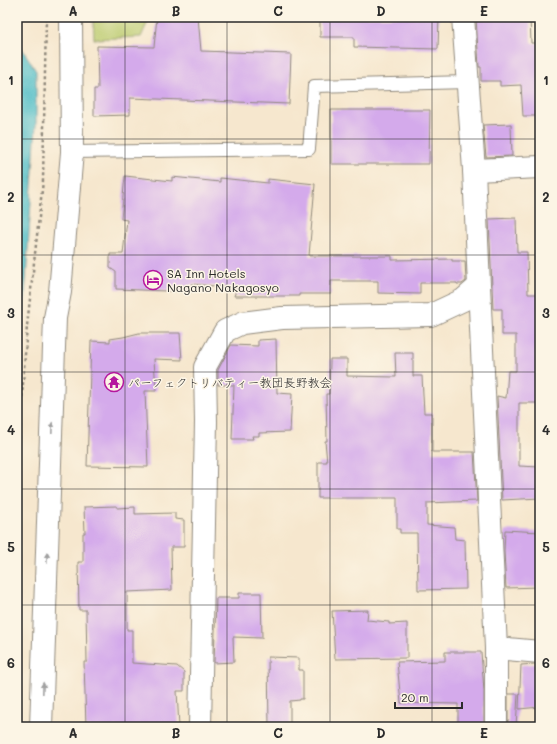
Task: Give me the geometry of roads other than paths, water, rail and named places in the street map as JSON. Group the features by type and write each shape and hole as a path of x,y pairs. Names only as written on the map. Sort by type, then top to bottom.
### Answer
{"street":[{"path":"41,727 55,318 60,292 72,152 71,17"},
{"path":"463,17 474,170 478,286 496,648 496,727"},
{"path":"474,170 540,167"},
{"path":"200,727 206,430 205,367 225,331 242,323 282,318 431,314 463,300 478,286"},
{"path":"496,648 540,652"}],"lane":[{"path":"72,152 309,149 314,86 468,82"}],"water":[{"path":"17,40 36,71 36,124 24,311 17,366"}],"place":[{"name":"SA Inn Hotels Nagano Nakagosyo","path":"153,280"},
{"name":"パーフェクトリバティー教団長野教会","path":"114,382"}]}
